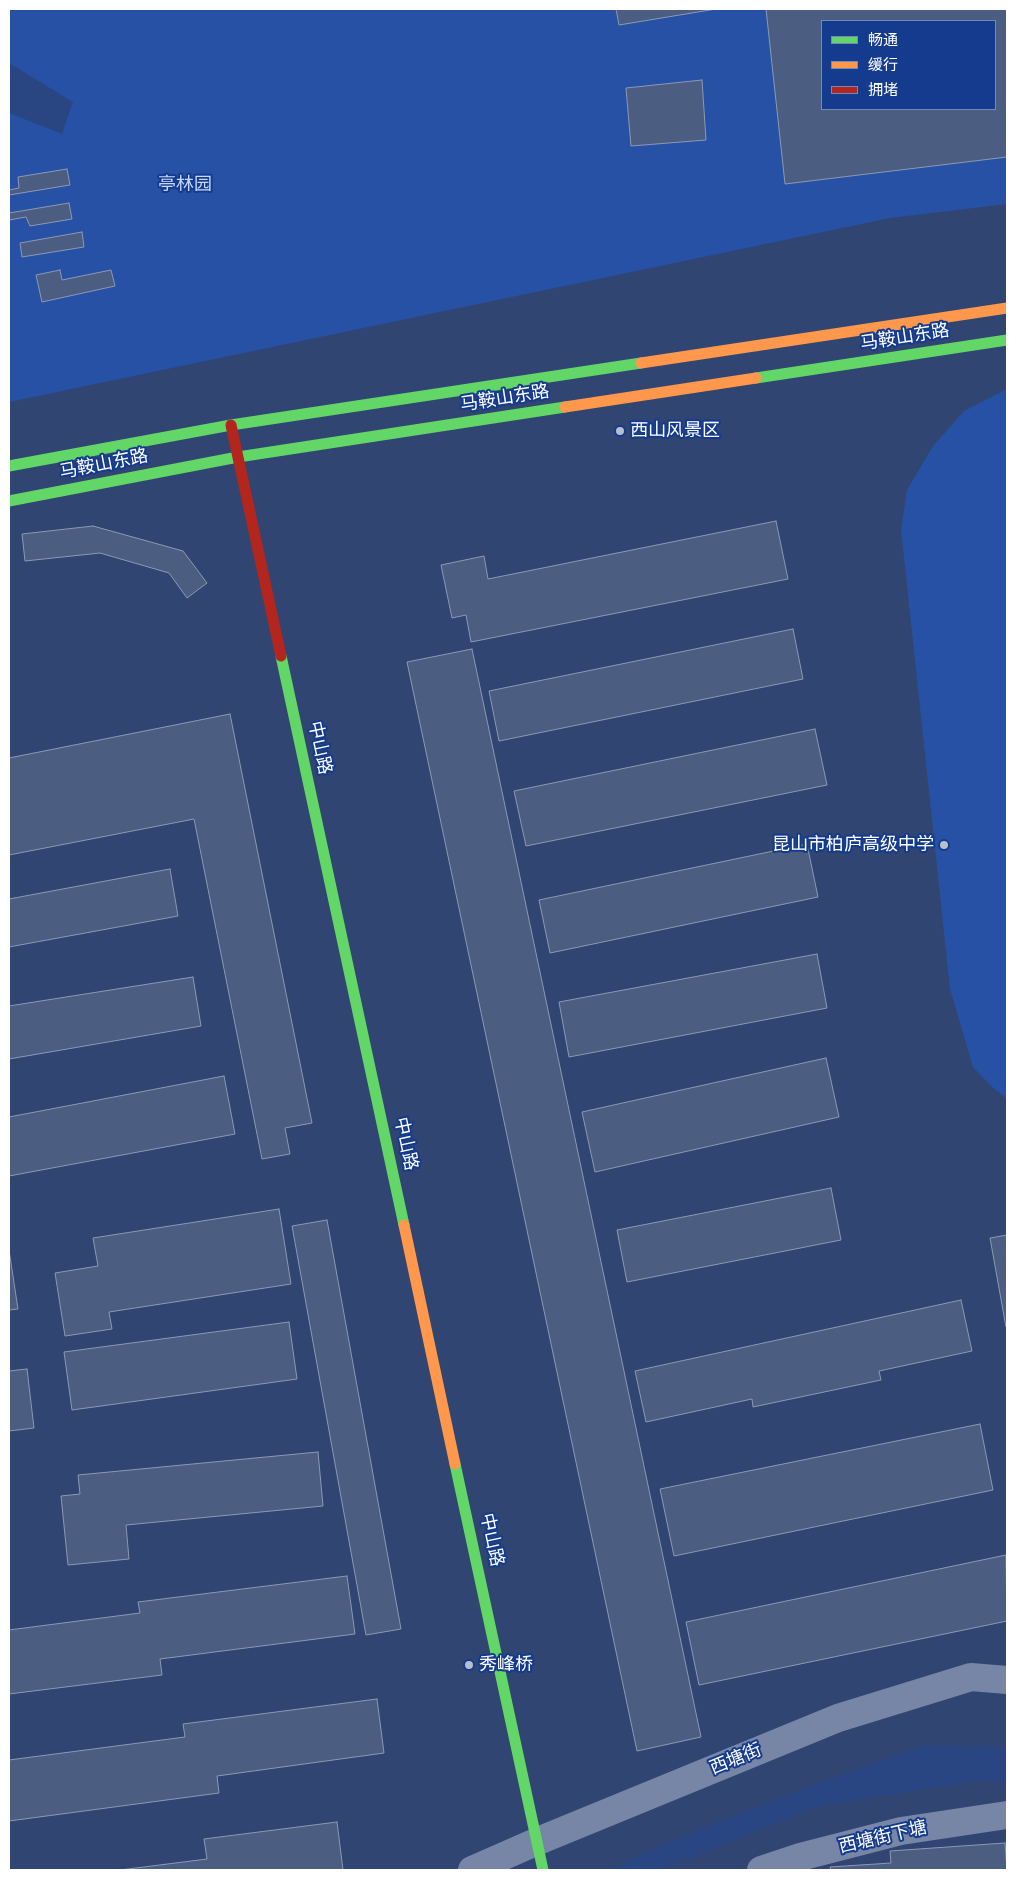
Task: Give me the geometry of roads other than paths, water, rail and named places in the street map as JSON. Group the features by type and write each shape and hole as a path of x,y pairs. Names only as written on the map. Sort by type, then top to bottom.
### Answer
{"main road":[{"name":"马鞍山东路","path":"9,466 231,425 1007,308"},
{"name":"马鞍山东路","path":"9,501 238,457 1007,340"},
{"name":"中山路","path":"231,425 543,1870"}],"street":[{"name":"西塘街","path":"472,1870 838,1718 971,1678 1007,1680"},
{"name":"西塘街下塘","path":"761,1870 902,1831 1007,1815"}],"place":[{"name":"西山风景区","path":"620,431"},
{"name":"昆山市柏庐高级中学","path":"944,845"},
{"name":"秀峰桥","path":"469,1665"}],"park label":[{"name":"亭林园","path":"185,185"}]}
